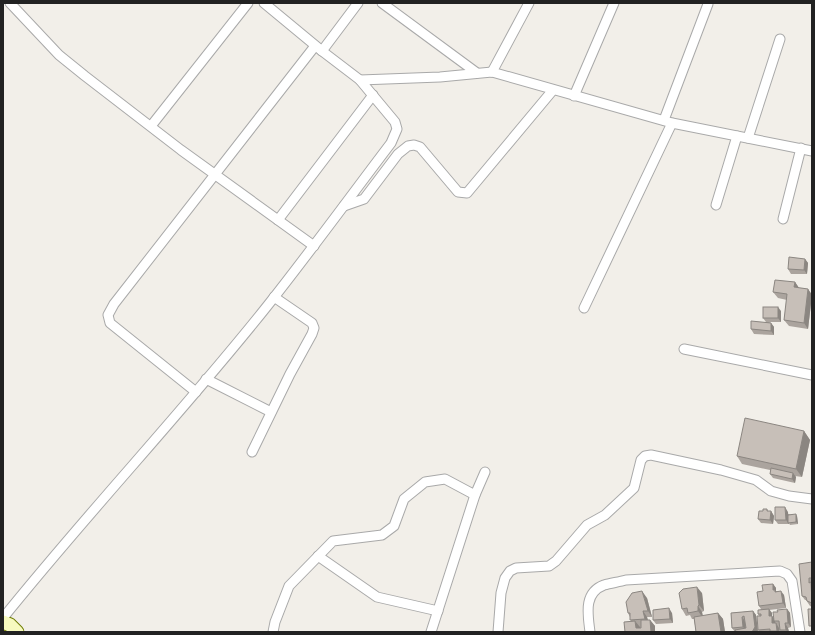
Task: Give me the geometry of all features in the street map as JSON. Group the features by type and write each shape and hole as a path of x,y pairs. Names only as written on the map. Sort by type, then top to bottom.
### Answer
{"street":[{"path":"10,3 59,55 214,174 314,246"},
{"path":"151,126 248,3"},
{"path":"3,618 41,570 196,392 274,297 391,143 397,129 396,122 360,80 318,48 264,3"},
{"path":"196,392 110,323 108,315 114,304 214,174 318,48 358,3"},
{"path":"382,3 477,73"},
{"path":"492,72 529,3"},
{"path":"574,96 614,3"},
{"path":"584,308 668,121 708,4"},
{"path":"748,138 780,39"},
{"path":"360,80 440,77 492,72 668,121 812,151"},
{"path":"344,206 364,200 398,154 408,146 414,145 420,147 458,192 467,193 553,90"},
{"path":"278,220 373,95"},
{"path":"716,205 737,136"},
{"path":"783,219 801,148"},
{"path":"252,452 314,328 312,322 274,297"},
{"path":"684,348 812,376"},
{"path":"206,379 271,412"},
{"path":"498,632 502,593 505,578 510,571 516,568 548,566 556,561 587,526 605,516 634,488 641,460 645,456 651,455 721,470 756,480 771,491 789,496 812,499"},
{"path":"431,632 474,495 486,472"},
{"path":"273,632 275,622 289,586 333,542 382,535 394,526 404,499 425,482 445,479 474,495"},
{"path":"318,556 377,597 438,611"},
{"path":"590,632 588,605 593,592 603,585 626,580 780,571 787,574 792,581 800,632"},
{"path":"3,622 10,624 17,632"}],"building":[{"path":"789,257 805,259 804,270 788,269"},
{"path":"775,280 795,282 794,287 808,289 804,323 784,320 787,294 773,292"},
{"path":"763,307 778,307 778,318 763,318"},
{"path":"751,321 771,323 771,331 751,329"},
{"path":"745,418 804,431 796,469 737,456"},
{"path":"771,468 793,473 792,479 770,474"},
{"path":"775,507 785,507 786,520 775,520"},
{"path":"763,509 771,511 770,520 758,519 759,511 763,511"},
{"path":"796,514 796,522 788,523 788,515"},
{"path":"812,562 812,578 809,578 809,583 811,582 812,603 807,601 806,597 802,596 799,564"},
{"path":"773,584 773,590 775,590 775,592 781,591 783,603 759,606 757,592 763,591 762,585"},
{"path":"697,587 699,605 698,611 688,613 687,608 682,609 679,593 683,589"},
{"path":"642,591 648,611 643,611 645,619 630,620 630,613 628,613 626,602 632,593"},
{"path":"669,608 670,619 653,620 653,610"},
{"path":"769,609 769,616 772,616 772,623 776,623 777,631 770,631 770,629 758,630 757,616 761,616 761,614 758,614 758,610"},
{"path":"787,609 788,623 785,623 786,630 780,630 779,621 774,621 773,612"},
{"path":"808,609 812,609 812,626 809,626"},
{"path":"753,611 755,627 752,632 736,632 735,630 746,628 744,616 742,617 743,627 732,628 731,613"},
{"path":"718,613 721,632 696,632 694,617"},
{"path":"641,620 650,620 651,632 625,632 624,622 635,621 636,628 641,628"}]}
